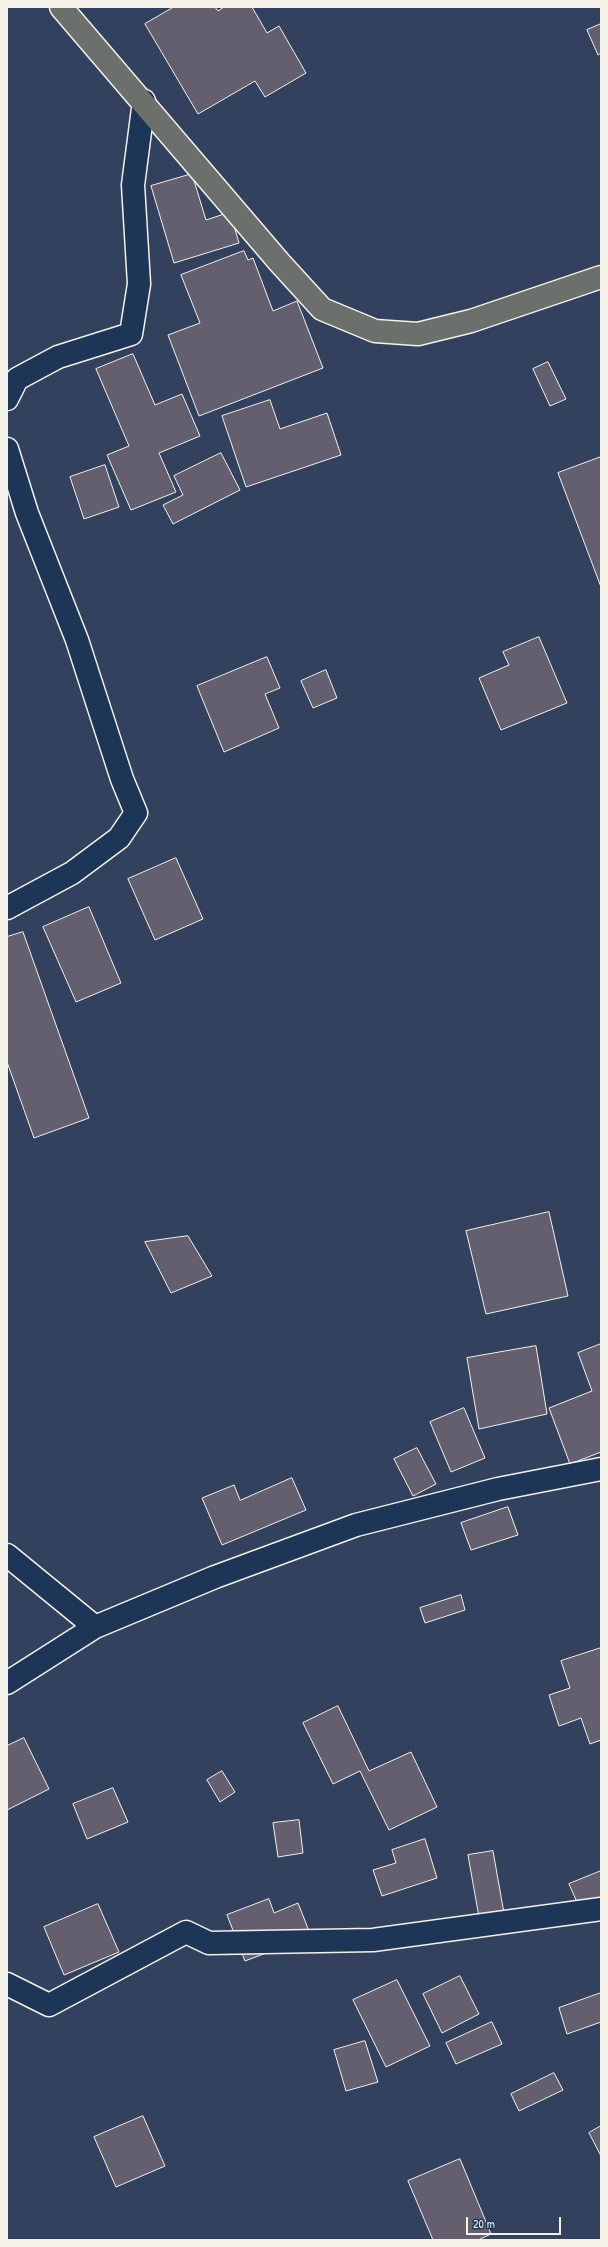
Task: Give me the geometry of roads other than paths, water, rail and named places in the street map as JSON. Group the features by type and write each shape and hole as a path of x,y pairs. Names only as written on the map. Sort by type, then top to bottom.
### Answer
{"main road":[{"path":"61,7 144,101 280,264 322,309 375,331 418,334 471,321 601,277"}],"street":[{"path":"7,399 17,379 58,357 131,334 139,284 133,185 144,101"},
{"path":"7,449 27,513 77,640 122,779 136,813 118,838 72,873 7,908"},
{"path":"7,1683 95,1627 215,1578 356,1526 498,1489 601,1469"},
{"path":"7,1555 95,1627"},
{"path":"7,1984 49,2005 186,1932 209,1943 373,1940 601,1910"}]}
